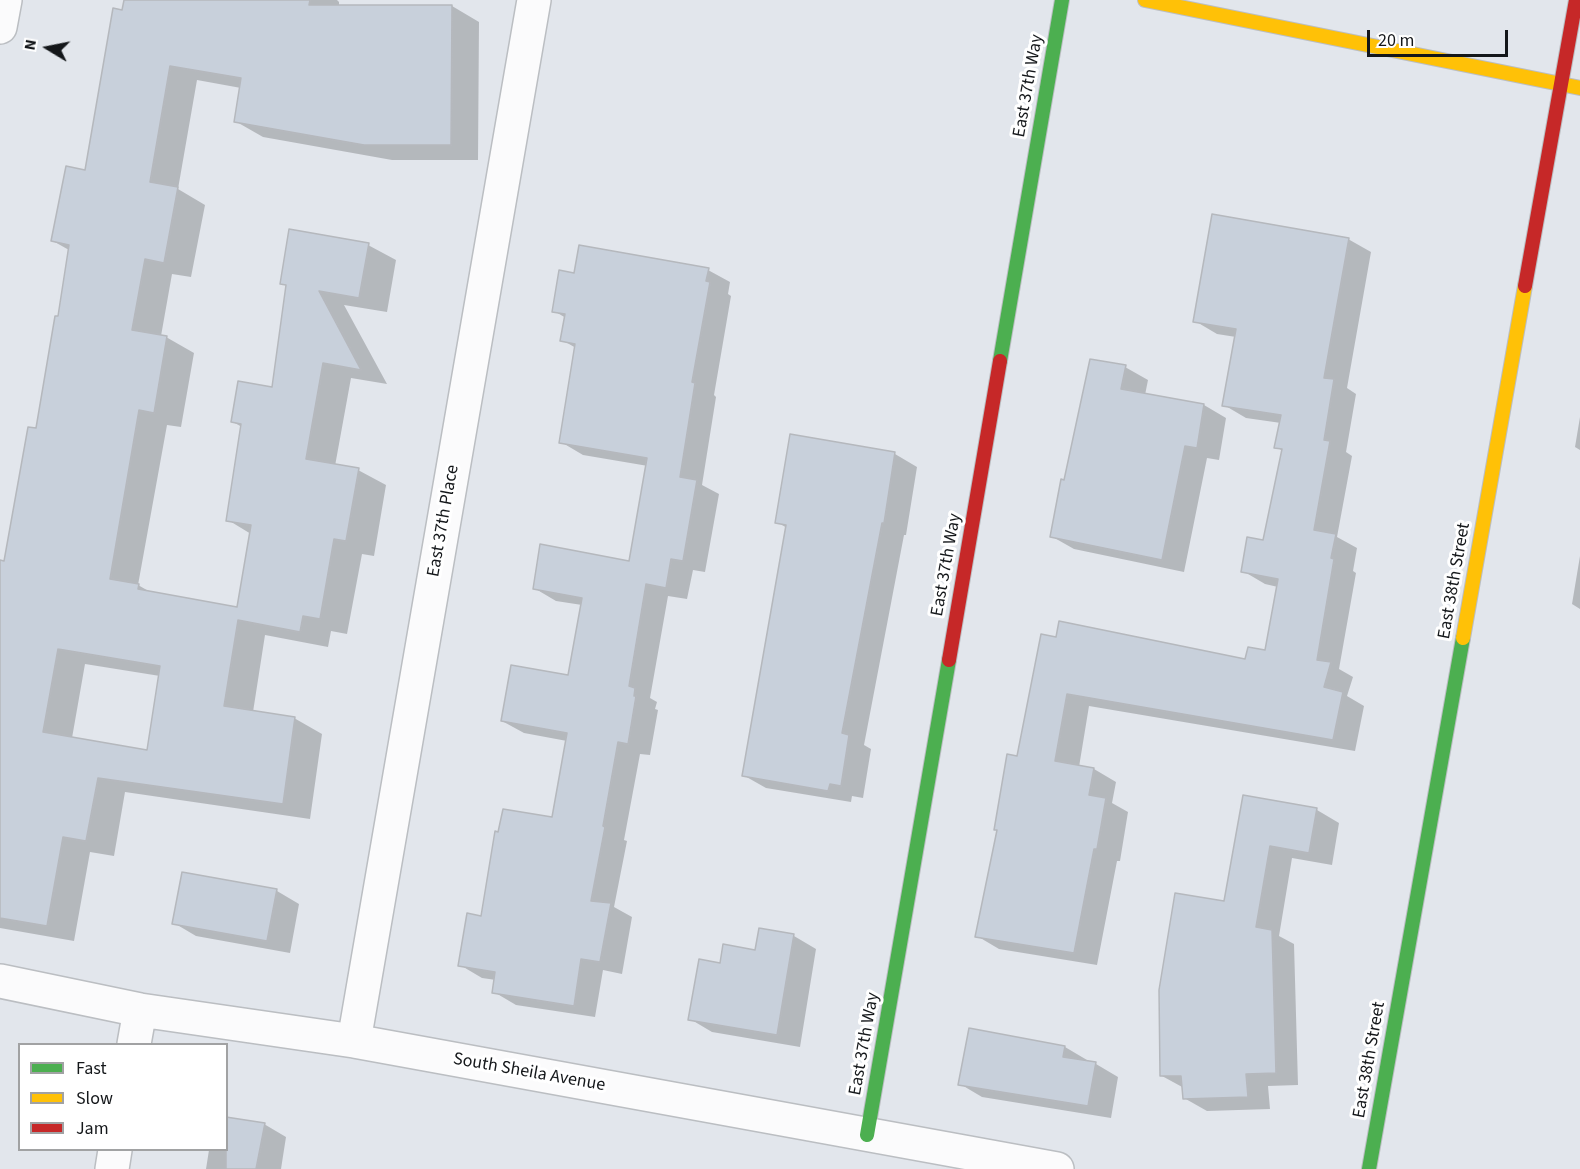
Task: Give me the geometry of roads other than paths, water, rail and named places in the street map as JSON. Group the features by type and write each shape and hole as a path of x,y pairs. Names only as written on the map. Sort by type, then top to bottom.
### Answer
{"street":[{"path":"0,27 5,0"},
{"name":"East 37th Place","path":"354,1041 534,0"},
{"name":"East 37th Way","path":"867,1135 1062,0"},
{"path":"1145,0 1580,88"},
{"name":"East 38th Street","path":"1369,1169 1576,0"},
{"name":"South Sheila Avenue","path":"0,981 140,1010 354,1041 1057,1169"},
{"path":"134,1043 140,1010"},
{"path":"112,1169 115,1151"}]}
